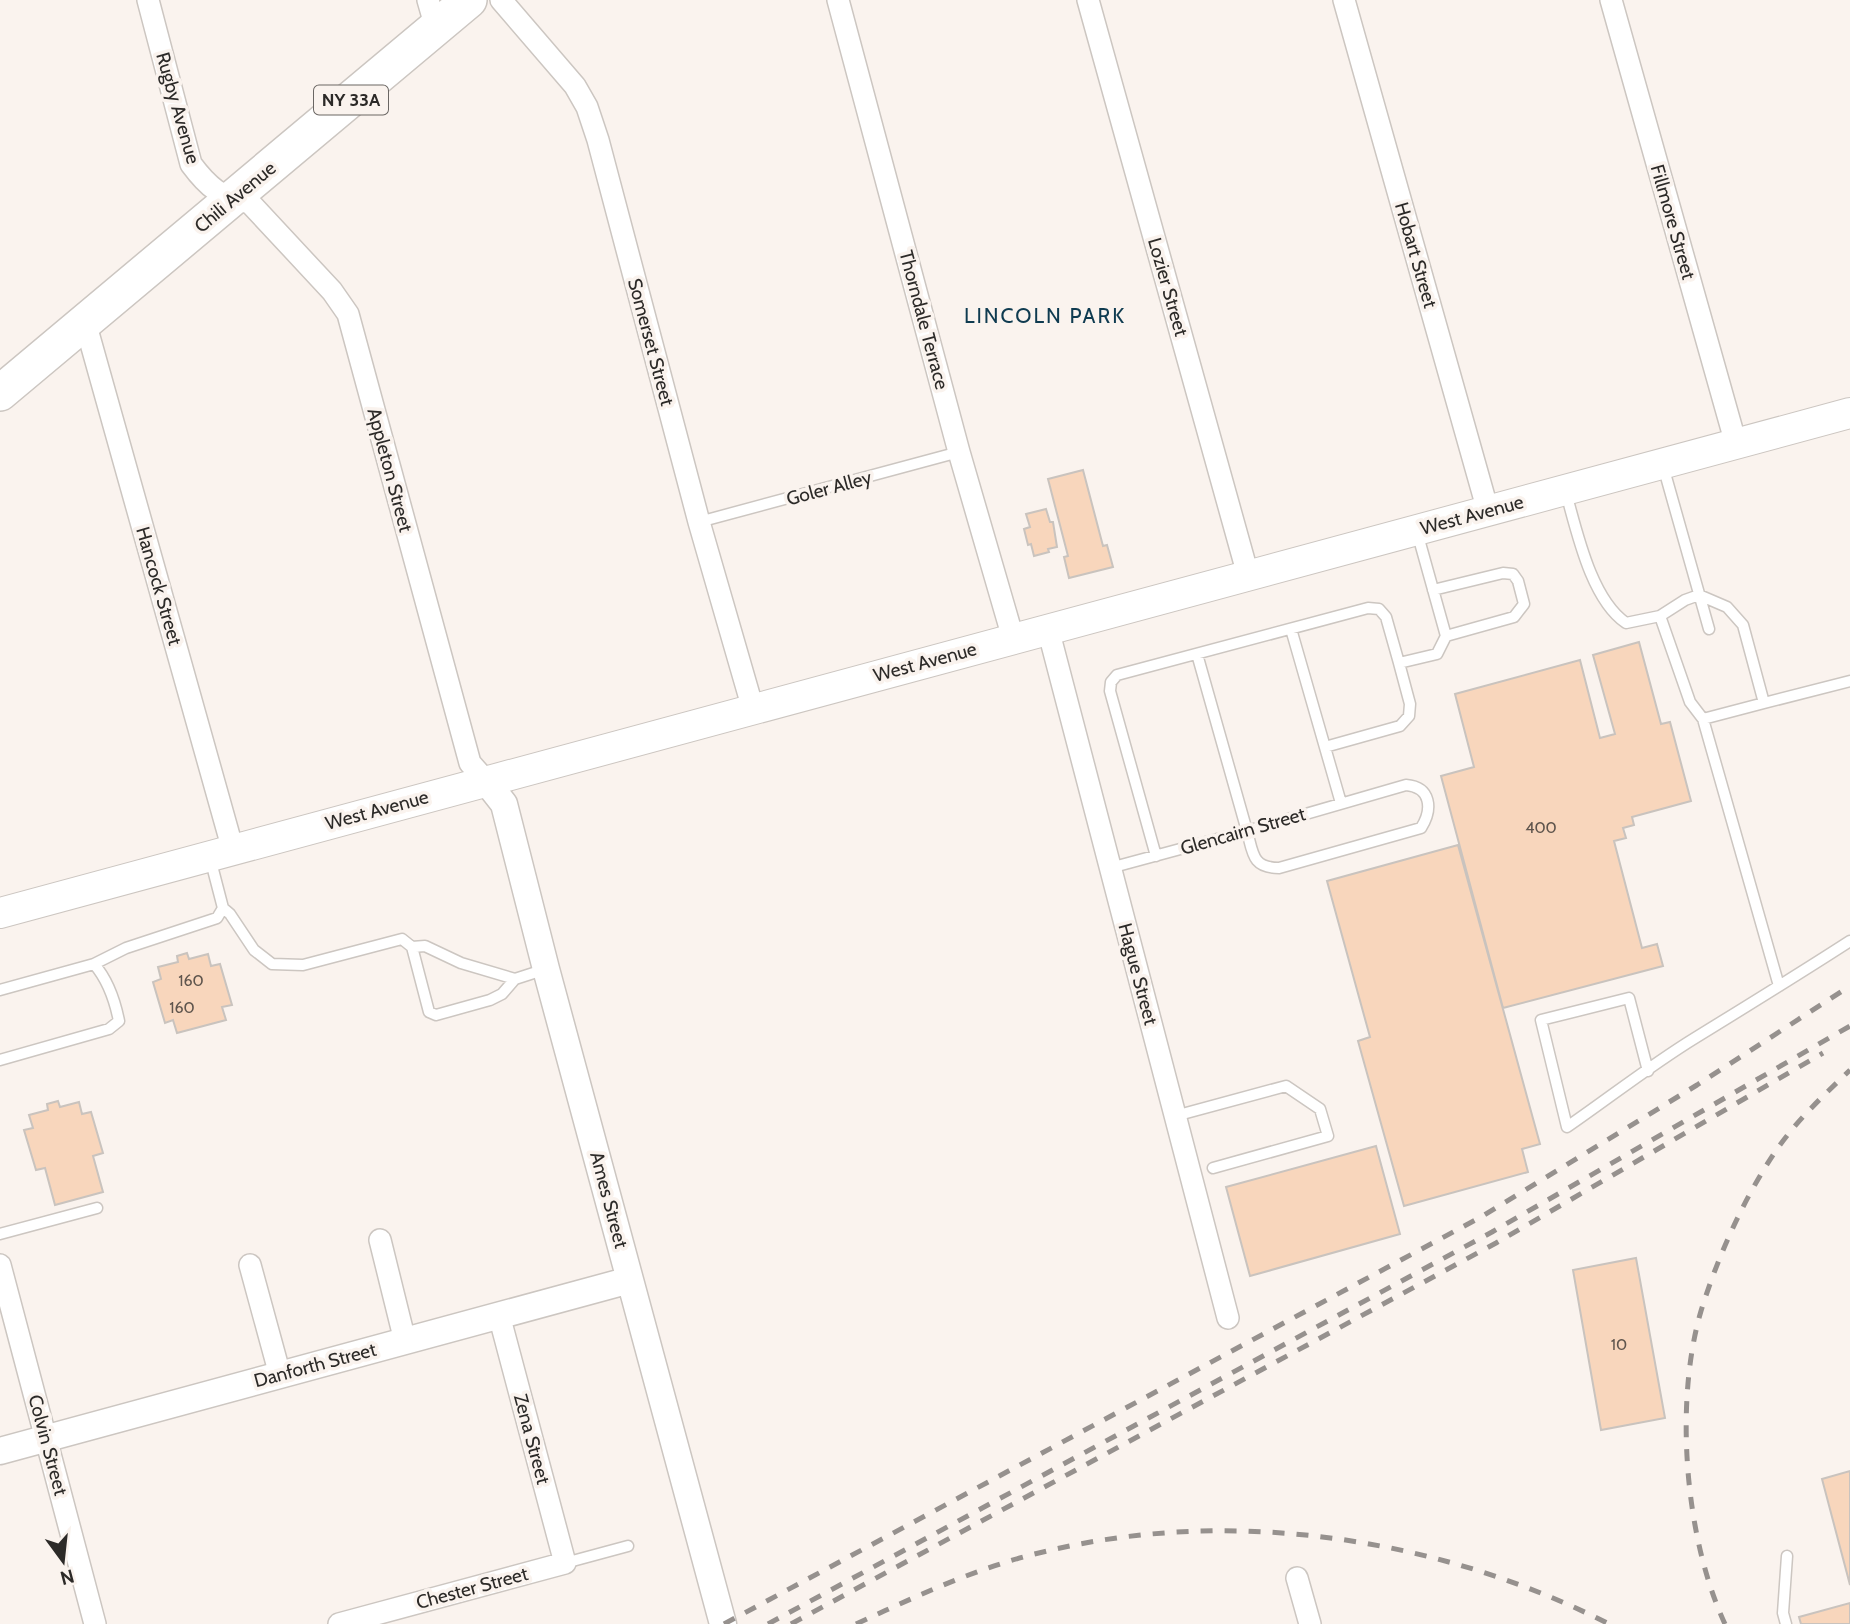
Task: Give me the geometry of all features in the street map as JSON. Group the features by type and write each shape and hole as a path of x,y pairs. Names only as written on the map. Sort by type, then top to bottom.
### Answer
{"main road":[{"name":"Chili Avenue","path":"0,393 232,200 432,14 469,0"},
{"name":"West Avenue","path":"0,913 1850,413"}],"street":[{"name":"Rugby Avenue","path":"148,0 191,164 207,185 232,200"},
{"name":"Somerset Street","path":"501,0 575,86 587,107 699,522 753,709"},
{"name":"Thorndale Terrace","path":"838,0 959,452 1013,638"},
{"name":"Lozier Street","path":"1088,0 1248,575"},
{"name":"Hobart Street","path":"1344,0 1488,511"},
{"name":"Fillmore Street","path":"1611,0 1736,444"},
{"name":"Appleton Street","path":"232,200 250,203 332,291 348,314 470,763 486,781"},
{"name":"Hancock Street","path":"85,322 221,853"},
{"name":"Hague Street","path":"1048,629 1228,1318"},
{"name":"Ames Street","path":"486,781 504,803 546,969 723,1624"},
{"path":"380,1240 405,1341"},
{"name":"Colvin Street","path":"0,1265 96,1624"},
{"path":"250,1265 280,1375"},
{"name":"Danforth Street","path":"0,1451 630,1280"},
{"name":"Zena Street","path":"499,1315 565,1563"},
{"name":"Chester Street","path":"339,1624 565,1563"},
{"path":"1297,1578 1310,1624"}],"lane":[{"name":"Goler Alley","path":"699,522 959,452"},
{"path":"1663,464 1709,629"},
{"path":"1564,490 1602,597 1616,615 1626,622 1660,616 1685,600 1699,596 1727,607 1743,625 1764,703"},
{"path":"1399,663 1437,653 1446,636 1417,530"},
{"path":"1433,590 1503,573 1513,574 1518,581 1524,604 1514,617 1446,636"},
{"path":"1156,856 1110,691 1111,682 1117,675 1368,608 1379,610 1386,617 1410,704 1409,716 1400,726 1325,747"},
{"path":"1660,616 1690,702 1703,719 1779,986"},
{"path":"1291,629 1341,803"},
{"path":"1197,654 1247,831"},
{"path":"1703,719 1850,681"},
{"name":"Glencairn Street","path":"1110,868 1406,785 1417,786 1424,793 1429,808 1421,828 1279,868 1266,868 1255,860 1247,831"},
{"path":"0,990 94,964 138,943 218,918 223,908 221,853"},
{"path":"223,908 260,957 272,964 303,965 402,939 412,947 429,1012 433,1015 491,1000 502,994 515,979 546,969"},
{"path":"1648,1071 1629,998 1541,1020 1567,1127 1648,1071 1694,1038 1850,941"},
{"path":"412,947 425,946 461,963 515,979"},
{"path":"0,1060 109,1029 119,1021 115,1001 100,970 94,964"},
{"path":"1175,1116 1286,1086 1320,1108 1328,1136 1213,1168"},
{"path":"0,1234 97,1208"},
{"path":"565,1563 628,1546"},
{"path":"1786,1624 1783,1613 1787,1556"}],"building":[{"path":"1083,470 1103,546 1107,545 1113,567 1069,578 1064,557 1068,556 1048,479"},
{"path":"1046,509 1050,522 1053,522 1057,547 1034,556 1024,529 1030,527 1026,514"},
{"path":"1639,642 1661,724 1670,722 1691,801 1632,817 1634,825 1623,828 1626,838 1614,841 1642,948 1657,944 1663,966 1503,1008 1441,776 1474,767 1455,694 1580,660 1600,738 1615,734 1593,655"},
{"path":"1458,845 1540,1144 1522,1149 1528,1172 1404,1206 1358,1041 1370,1037 1327,881"},
{"path":"187,953 189,959 208,954 211,966 220,964 232,1005 222,1007 226,1020 177,1033 173,1020 165,1023 153,982 161,979 158,967 178,962 177,956"},
{"path":"58,1101 60,1107 79,1102 82,1114 91,1112 103,1153 93,1156 103,1192 55,1205 45,1168 36,1170 24,1130 33,1128 29,1115 48,1110 47,1104"},
{"path":"1376,1146 1400,1234 1250,1276 1226,1187"},
{"path":"1636,1258 1665,1418 1601,1430 1573,1270"},
{"path":"1850,1471 1850,1585 1822,1479"},
{"path":"1850,1603 1850,1624 1801,1624 1799,1617"}],"railway":[{"path":"724,1624 1481,1217 1697,1085 1850,986"},
{"path":"768,1624 1492,1232 1850,1026"},
{"path":"791,1624 1496,1243 1823,1053"},
{"path":"1725,1624 1711,1590 1701,1552 1688,1470 1688,1387 1701,1311 1732,1229 1752,1189 1792,1130 1850,1070"},
{"path":"856,1624 948,1583 1019,1558 1114,1538 1186,1532 1259,1532 1332,1538 1404,1551 1475,1570 1543,1594 1609,1624"}],"district":[{"name":"LINCOLN PARK","path":"1045,315"}]}
